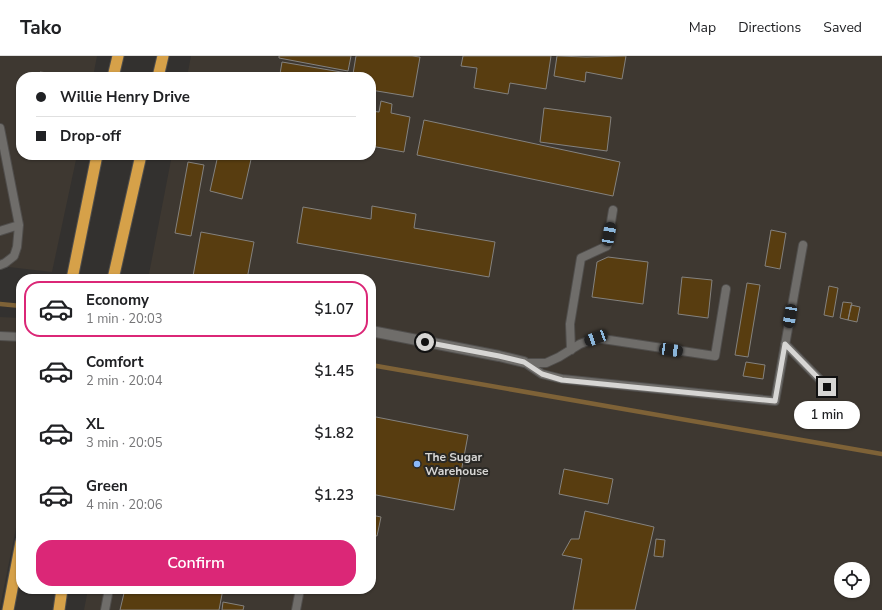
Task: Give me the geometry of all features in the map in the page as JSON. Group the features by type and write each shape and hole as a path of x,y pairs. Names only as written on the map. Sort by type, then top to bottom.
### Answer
{"highway":[{"path":"114,72 118,56"},
{"path":"159,72 163,56"},
{"path":"73,274 96,160"},
{"path":"114,274 140,160"},
{"path":"8,610 16,568"},
{"path":"59,610 61,594"}],"street":[{"path":"376,332 524,362"}],"lane":[{"path":"0,128 19,225 17,247 14,256 0,265"},
{"path":"571,350 570,324 581,258 607,246 613,210"},
{"path":"0,231 19,225"},
{"path":"524,362 542,374 562,380 775,401 803,245"},
{"path":"524,362 546,363 559,358 580,344 596,338 715,356 726,289"},
{"path":"0,336 16,337"},
{"path":"785,344 827,387"},
{"path":"105,610 109,594"},
{"path":"296,610 299,594"}],"shaded area":[{"path":"0,56 97,56 94,72 16,72 16,160 76,160 52,272 0,266"},
{"path":"191,56 882,56 882,610 84,610 87,594 376,594 376,274 149,274 171,160 376,160 376,72 188,72"},
{"path":"0,317 16,318 16,528 0,607"}],"building":[{"path":"279,56 351,56 348,71 279,58"},
{"path":"356,56 420,57 413,97 376,91 376,72 353,72"},
{"path":"463,56 551,56 546,89 510,83 508,94 474,88 477,68 461,66"},
{"path":"557,56 626,56 622,79 586,72 585,82 554,76"},
{"path":"282,62 341,72 280,72"},
{"path":"381,101 392,104 391,113 410,117 404,152 376,147 376,112 379,112"},
{"path":"544,108 611,117 607,151 540,142"},
{"path":"424,120 620,162 613,196 417,155"},
{"path":"217,160 251,160 242,199 210,191"},
{"path":"188,162 204,165 191,236 175,233"},
{"path":"372,206 416,214 414,228 495,242 489,277 297,243 303,207 371,219"},
{"path":"771,230 786,233 780,269 765,266"},
{"path":"201,232 254,242 248,274 193,274"},
{"path":"608,257 648,262 643,304 592,297 597,262"},
{"path":"682,277 712,280 708,318 678,314"},
{"path":"747,283 760,285 748,357 735,355"},
{"path":"829,286 838,288 833,317 824,315"},
{"path":"843,302 852,303 848,320 840,318"},
{"path":"851,305 860,307 857,322 848,320"},
{"path":"746,362 765,365 763,379 743,376"},
{"name":"The Sugar Warehouse","path":"376,417 468,435 454,510 376,495"},
{"path":"564,469 613,479 608,504 559,494"},
{"path":"585,511 654,527 635,610 573,610 582,559 562,555 571,539 579,539"},
{"path":"376,516 381,517 376,536"},
{"path":"656,539 665,540 663,557 654,556"},
{"path":"124,594 222,594 219,610 120,610"},
{"path":"223,602 244,606 243,610 222,610"}],"waterway":[{"path":"0,304 16,306"},
{"path":"376,366 882,454"}],"place":[{"name":"The Sugar Warehouse","path":"417,464"}],"route":[{"path":"425,342 524,362 542,374 562,380 775,401 785,344 827,387"}]}
